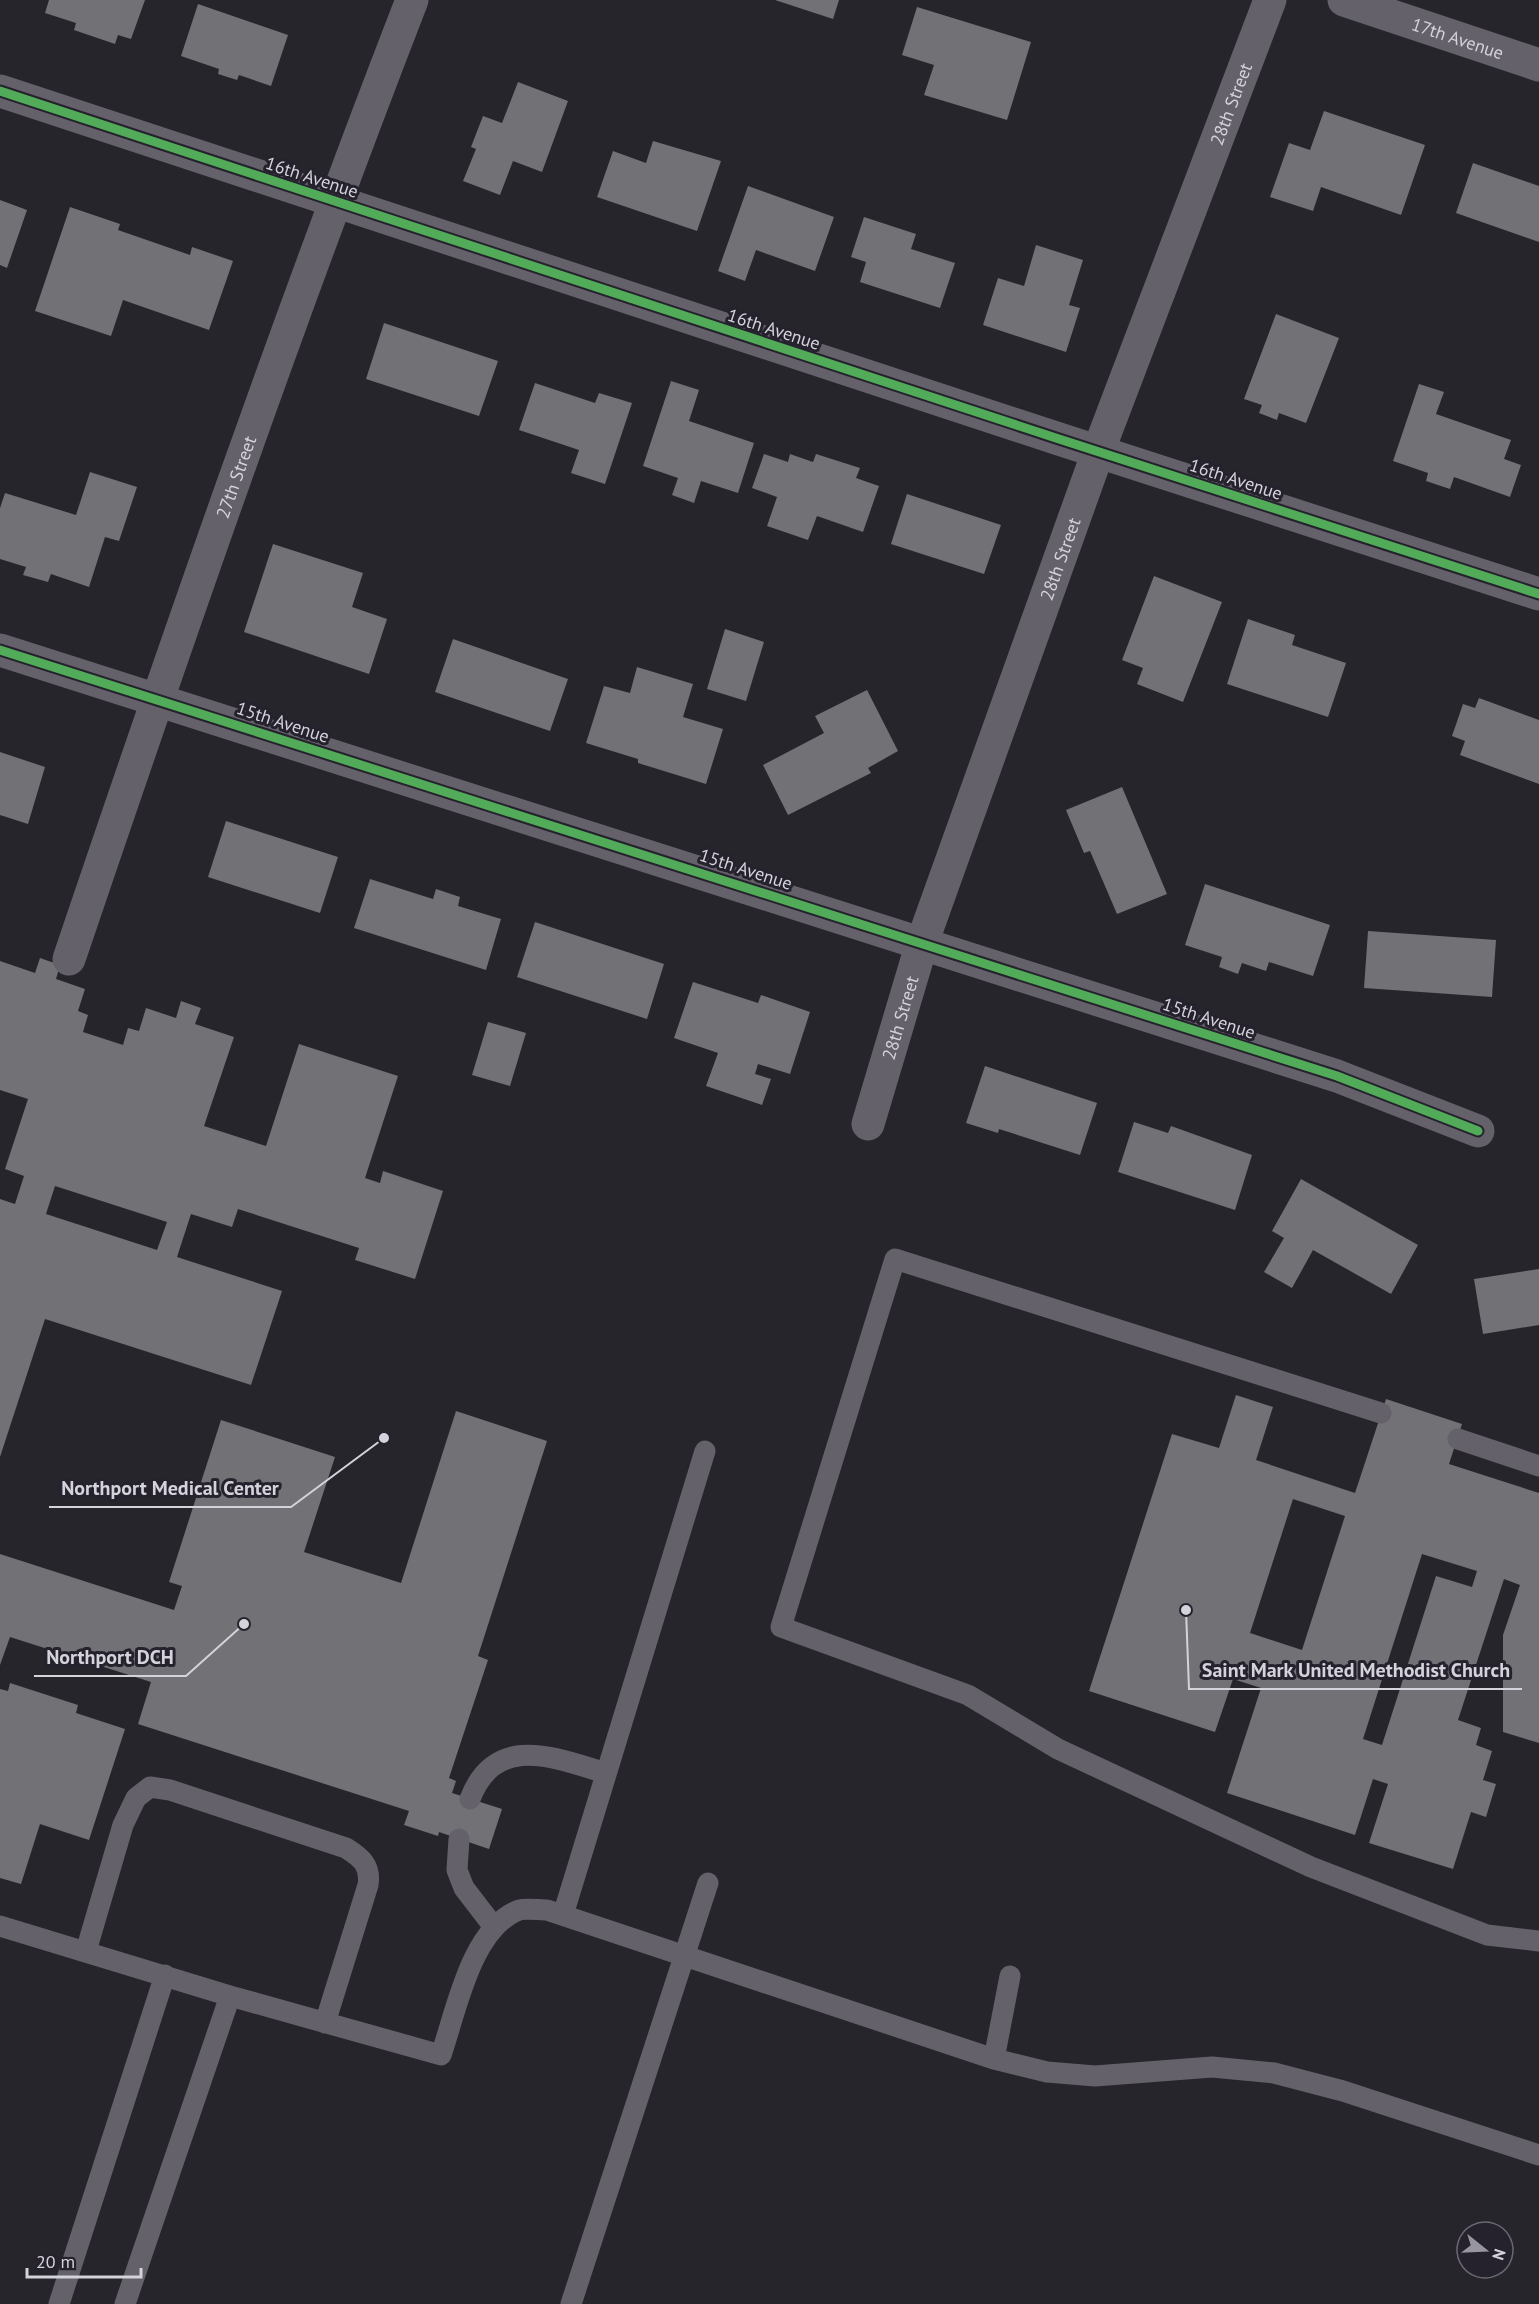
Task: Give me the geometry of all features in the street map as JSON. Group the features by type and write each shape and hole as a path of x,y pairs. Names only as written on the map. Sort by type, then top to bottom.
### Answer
{"street":[{"name":"27th Street","path":"69,959 157,699 334,202 412,0"},
{"name":"28th Street","path":"868,1124 922,943 1098,452 1270,0"},
{"name":"17th Avenue","path":"1344,0 1539,65"},
{"name":"16th Avenue","path":"0,91 1098,452 1539,594"},
{"name":"15th Avenue","path":"0,650 1337,1076 1478,1131"}],"lane":[{"path":"1381,1413 895,1259 781,1627 968,1695 1058,1749 1311,1867 1487,1935 1539,1941"},
{"path":"1458,1439 1539,1466"},
{"path":"563,1915 705,1451"},
{"path":"470,1799 486,1771 507,1756 544,1755 606,1773"},
{"path":"86,1951 123,1825 136,1798 150,1787 170,1790 346,1848 363,1859 370,1874 368,1885 325,2023"},
{"path":"459,1839 457,1870 464,1888 494,1927"},
{"path":"571,2304 708,1883"},
{"path":"0,1926 230,1996 441,2055 480,1945 494,1927 519,1910 547,1910 994,2059 1047,2072 1095,2076 1212,2067 1274,2073 1343,2091 1539,2156"},
{"path":"58,2304 165,1975"},
{"path":"994,2059 1010,1976"},
{"path":"125,2304 230,1996"}],"building":[{"path":"49,0 145,0 131,39 118,35 115,44 74,30 76,23 45,13"},
{"path":"775,0 839,0 833,19"},
{"path":"198,4 288,35 271,86 239,75 237,80 218,74 219,69 181,56"},
{"path":"917,7 1031,42 1007,120 924,95 934,65 902,55"},
{"path":"518,82 568,101 542,172 513,161 500,195 463,181 476,149 471,147 483,116 502,123"},
{"path":"1324,111 1425,145 1401,215 1321,187 1313,211 1270,197 1289,143 1310,150"},
{"path":"653,141 721,161 697,231 597,197 613,151 646,163"},
{"path":"1473,163 1539,186 1539,242 1456,213"},
{"path":"748,186 834,217 815,271 756,250 745,281 718,271"},
{"path":"0,200 27,210 7,268 0,265"},
{"path":"70,207 120,224 118,230 190,255 192,247 233,261 209,330 123,300 111,336 35,311"},
{"path":"864,217 916,234 911,249 955,263 940,308 860,282 866,262 851,257"},
{"path":"1036,245 1083,260 1069,305 1080,308 1066,352 983,325 998,278 1024,286"},
{"path":"1276,314 1339,338 1306,423 1279,413 1277,420 1259,413 1262,405 1244,399"},
{"path":"384,323 498,361 479,416 366,379"},
{"path":"671,381 699,390 689,421 754,443 738,493 701,481 694,503 672,495 678,478 643,466"},
{"path":"535,383 595,403 599,393 632,403 605,484 571,473 579,450 519,430"},
{"path":"1419,384 1444,392 1436,414 1511,440 1504,459 1521,465 1510,497 1454,477 1450,489 1426,481 1428,473 1393,461"},
{"path":"764,454 788,462 790,454 813,462 816,454 860,468 856,478 879,486 863,532 817,516 808,540 767,526 777,497 752,488"},
{"path":"90,472 137,487 119,541 105,537 89,587 51,574 48,582 23,575 26,567 0,559 0,508 5,493 76,515"},
{"path":"907,494 1001,525 984,574 891,544"},
{"path":"273,544 363,573 352,607 387,619 369,674 244,632"},
{"path":"1154,576 1222,602 1183,702 1137,684 1143,668 1122,660"},
{"path":"1248,619 1295,635 1292,645 1346,663 1328,717 1227,684"},
{"path":"725,629 764,642 746,701 707,689"},
{"path":"453,639 568,679 550,731 435,692"},
{"path":"637,667 693,684 683,717 723,729 706,784 638,763 638,759 586,743 604,686 630,693"},
{"path":"867,690 898,751 868,768 871,773 788,815 763,765 824,733 815,716"},
{"path":"1479,698 1539,720 1539,784 1460,755 1465,741 1452,736 1463,704 1475,708"},
{"path":"0,752 45,767 28,824 0,815"},
{"path":"1122,787 1167,894 1117,914 1090,851 1084,853 1066,810"},
{"path":"226,821 338,857 320,913 208,877"},
{"path":"370,879 433,899 436,889 460,897 458,906 501,919 486,970 354,928"},
{"path":"1205,884 1330,925 1313,976 1269,962 1266,971 1242,963 1238,974 1219,967 1222,957 1185,945"},
{"path":"535,922 664,964 647,1019 517,977"},
{"path":"1368,931 1496,940 1492,997 1364,988"},
{"path":"40,958 60,965 56,979 85,989 78,1011 88,1015 83,1032 123,1045 128,1028 139,1031 146,1008 176,1018 181,1001 201,1008 195,1024 234,1037 204,1126 266,1146 299,1044 398,1076 365,1178 380,1183 383,1171 443,1191 415,1279 355,1260 359,1248 238,1209 232,1227 191,1214 177,1257 282,1291 251,1385 45,1319 0,1457 0,1199 15,1204 24,1176 5,1169 28,1099 0,1090 0,961 35,973","holes":["55,1186 167,1222 157,1250 46,1214"]},
{"path":"693,982 758,1003 761,995 810,1012 790,1074 758,1064 755,1074 771,1079 762,1105 706,1086 718,1053 674,1038"},
{"path":"488,1022 526,1033 510,1086 472,1075"},
{"path":"985,1066 1097,1103 1080,1155 999,1129 998,1133 966,1123"},
{"path":"1134,1122 1168,1133 1171,1126 1252,1155 1235,1210 1118,1172"},
{"path":"1301,1179 1418,1245 1391,1294 1313,1250 1292,1288 1264,1272 1284,1238 1272,1231"},
{"path":"1539,1269 1539,1325 1483,1334 1474,1279"},
{"path":"1236,1395 1273,1407 1256,1460 1355,1493 1386,1399 1462,1424 1449,1464 1539,1493 1539,1743 1503,1732 1503,1635 1520,1585 1504,1579 1458,1720 1481,1728 1476,1745 1492,1751 1483,1780 1496,1784 1486,1817 1471,1812 1453,1869 1369,1843 1388,1784 1373,1779 1355,1835 1227,1793 1261,1688 1233,1679 1215,1732 1089,1691 1172,1434 1219,1448","holes":["1293,1499 1345,1516 1302,1650 1250,1633","1422,1554 1477,1571 1472,1587 1436,1576 1382,1745 1363,1739"]},
{"path":"456,1411 547,1441 478,1656 488,1660 449,1778 456,1781 452,1793 502,1809 489,1849 439,1832 438,1836 404,1825 409,1811 138,1724 151,1682 10,1637 0,1665 0,1554 174,1610 182,1586 169,1582 221,1420 335,1457 304,1552 401,1583"},
{"path":"10,1683 78,1705 76,1713 125,1729 89,1840 40,1824 21,1884 0,1878 0,1689 8,1691"}],"cycle path":[{"path":"0,91 1539,594"},
{"path":"0,650 1337,1076 1478,1131"}],"place":[{"name":"Northport Medical Center","path":"384,1438"},
{"name":"Saint Mark United Methodist Church","path":"1186,1610"},
{"name":"Northport DCH","path":"244,1624"}]}
